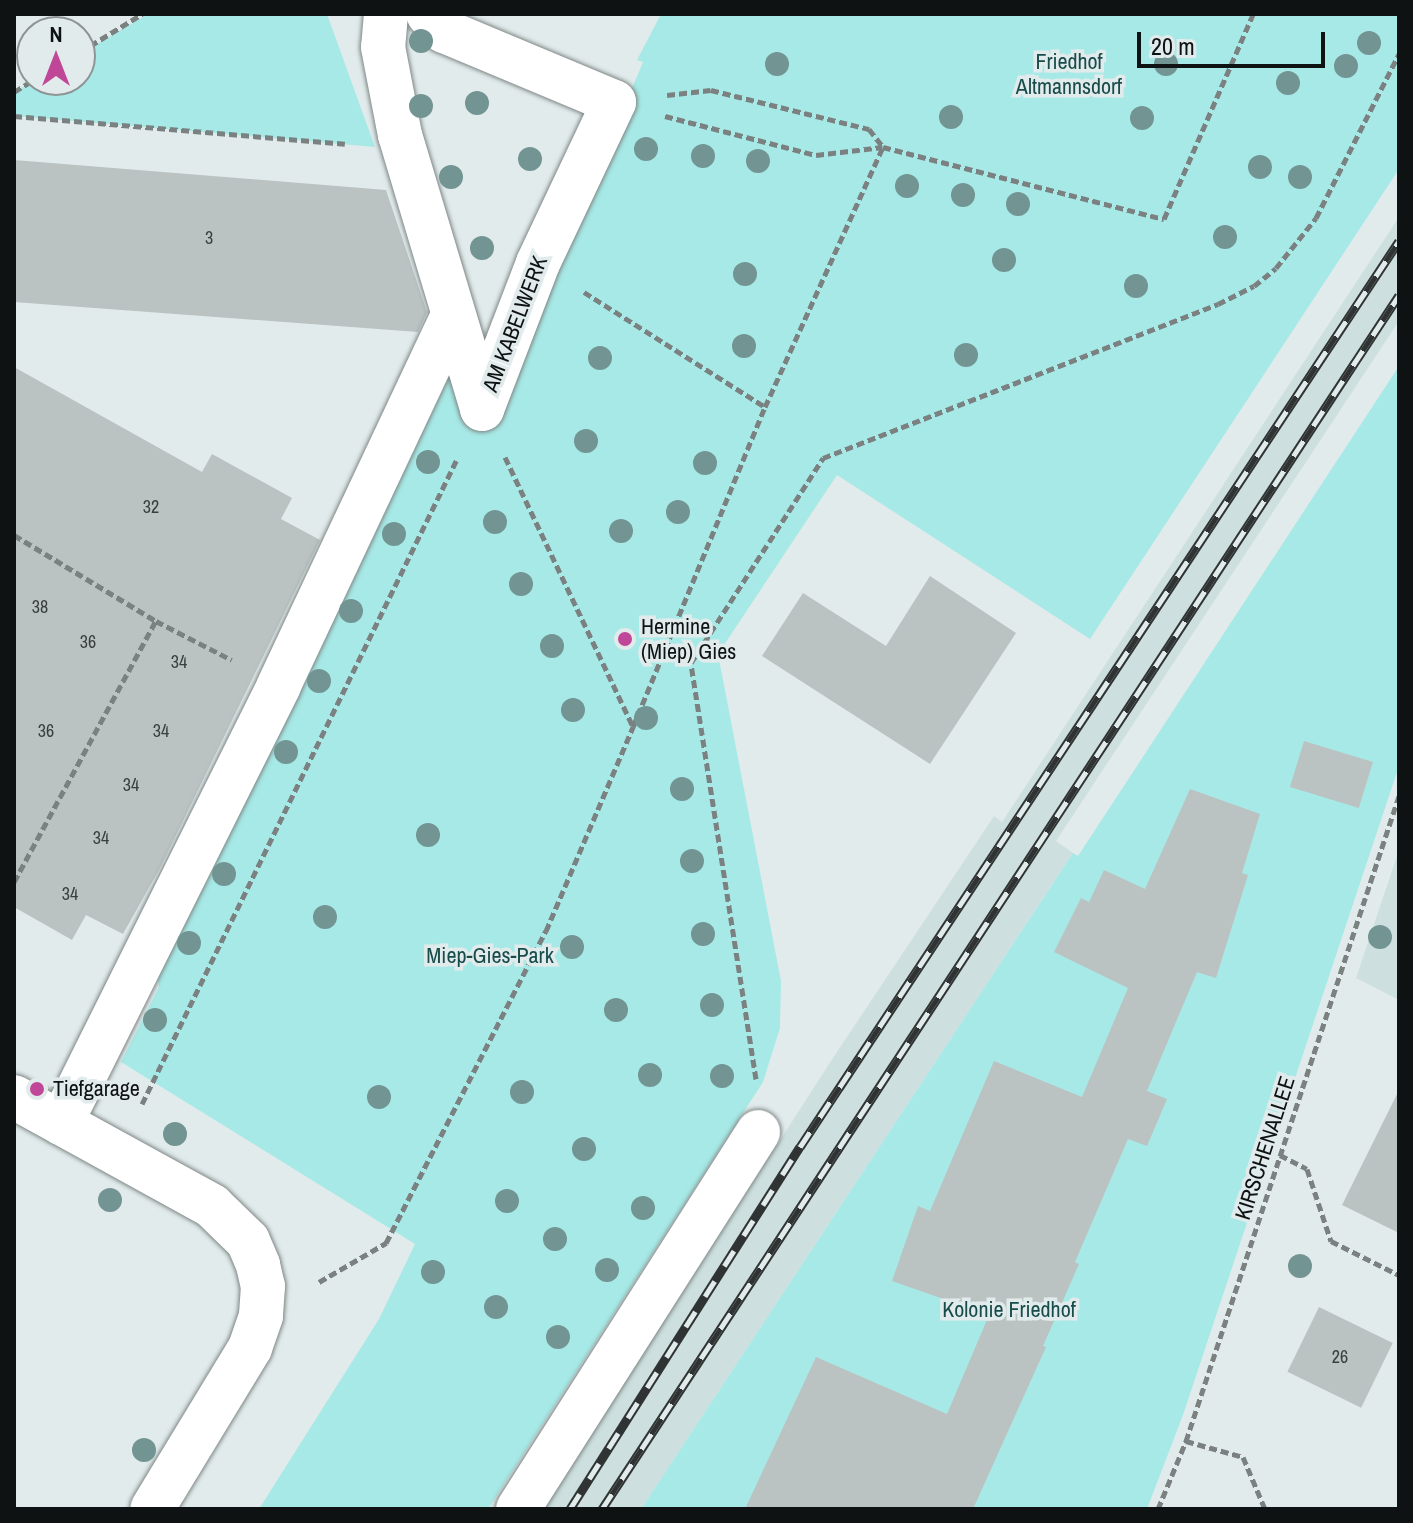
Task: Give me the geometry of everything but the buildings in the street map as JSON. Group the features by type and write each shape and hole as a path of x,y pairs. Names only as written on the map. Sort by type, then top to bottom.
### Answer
{"street":[{"name":"AM KABELWERK","path":"386,14 383,47 400,135 482,409"},
{"path":"428,14 444,31 614,102"},
{"name":"AM KABELWERK","path":"482,409 538,263 614,102"},
{"path":"61,1123 279,685 453,316"},
{"path":"14,1097 212,1206 232,1222 248,1241 258,1265 263,1286 261,1316 250,1348 152,1509"},
{"path":"518,1509 758,1132"}],"path":[{"path":"96,42 142,14"},
{"path":"614,102 794,152 816,155 883,147 1164,219 1253,14"},
{"path":"758,1132 755,1059 691,663 823,458 1218,304 1254,286 1276,268 1316,218 1399,54"},
{"path":"614,102 711,90 869,129 883,147"},
{"path":"14,116 375,147 400,135"},
{"path":"261,1316 386,1243 546,931 584,850 765,407 883,147"},
{"path":"538,263 765,407"},
{"path":"482,409 633,727"},
{"path":"122,1157 149,1084 482,409"},
{"path":"14,535 156,621 279,685"},
{"path":"14,882 156,621"},
{"name":"KIRSCHENALLEE","path":"1158,1509 1186,1441 1399,796"},
{"path":"1280,1155 1307,1169 1331,1241 1399,1275"},
{"path":"1186,1441 1243,1457 1265,1509"}],"shaded area":[{"path":"1399,217 1399,321 1056,841 1073,853 641,1509 543,1509 829,1064 994,816 1002,822"},
{"path":"1399,850 1399,1000 1356,978"}],"green space":[{"path":"148,14 327,14 375,147 14,116 16,91 16,96 96,96 96,45"},
{"name":"Miep-Gies-Park","path":"661,14 1399,14 1399,169 1090,639 837,475 718,654 781,981 780,1028 763,1082 488,1509 259,1509 379,1319 415,1244 121,1062 159,987 155,963 449,369 512,376 643,62 637,60"},
{"name":"Kolonie Friedhof","path":"1399,366 1399,766 1183,1415 1147,1509 641,1509 1073,853 1078,856"}],"railway":[{"path":"570,1509 800,1147 1399,241"},
{"path":"602,1509 1399,295"}],"place":[{"name":"Hermine (Miep) Gies","path":"625,639"},
{"name":"Tiefgarage","path":"37,1089"}],"park label":[{"name":"Friedhof Altmannsdorf","path":"1069,74"}]}
